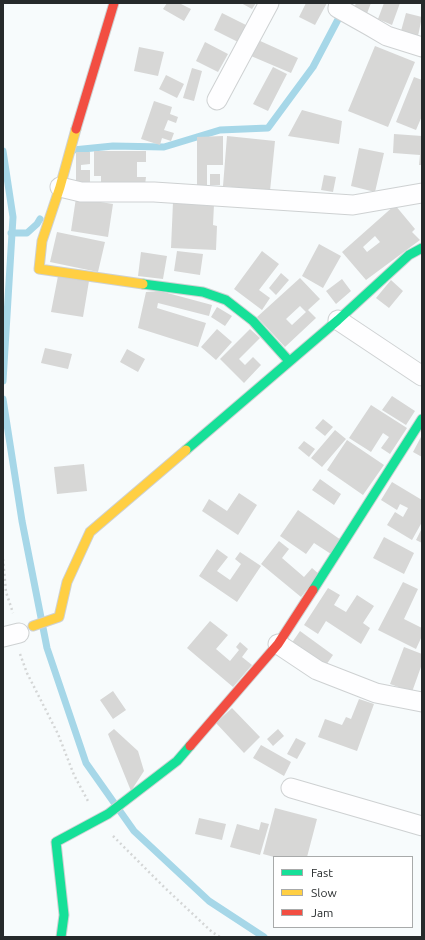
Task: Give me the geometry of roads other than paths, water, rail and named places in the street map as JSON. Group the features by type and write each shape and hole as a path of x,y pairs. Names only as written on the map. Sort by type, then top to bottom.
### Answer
{"street":[{"path":"114,3 84,99 60,187 42,241 39,269 203,292 226,300 253,321 289,361"},
{"path":"217,100 268,3"},
{"path":"339,3 338,8 387,36 422,47"},
{"path":"60,187 81,192 154,192 353,205 422,193"},
{"path":"12,635 59,617 67,582 90,532 338,320 409,255 422,248"},
{"path":"338,320 422,376"},
{"path":"61,937 64,915 56,842 108,814 140,791 177,761 278,644 422,418"},
{"path":"278,644 317,670 376,693 422,702"},
{"path":"291,788 422,826"}],"waterway":[{"path":"73,150 113,146 164,147 220,130 268,128 313,67 343,10"},
{"path":"3,151 13,217 3,381"},
{"path":"11,233 27,233 37,224 40,219"},
{"path":"3,399 22,521 47,648 86,763 134,831 209,901 264,937"}]}
